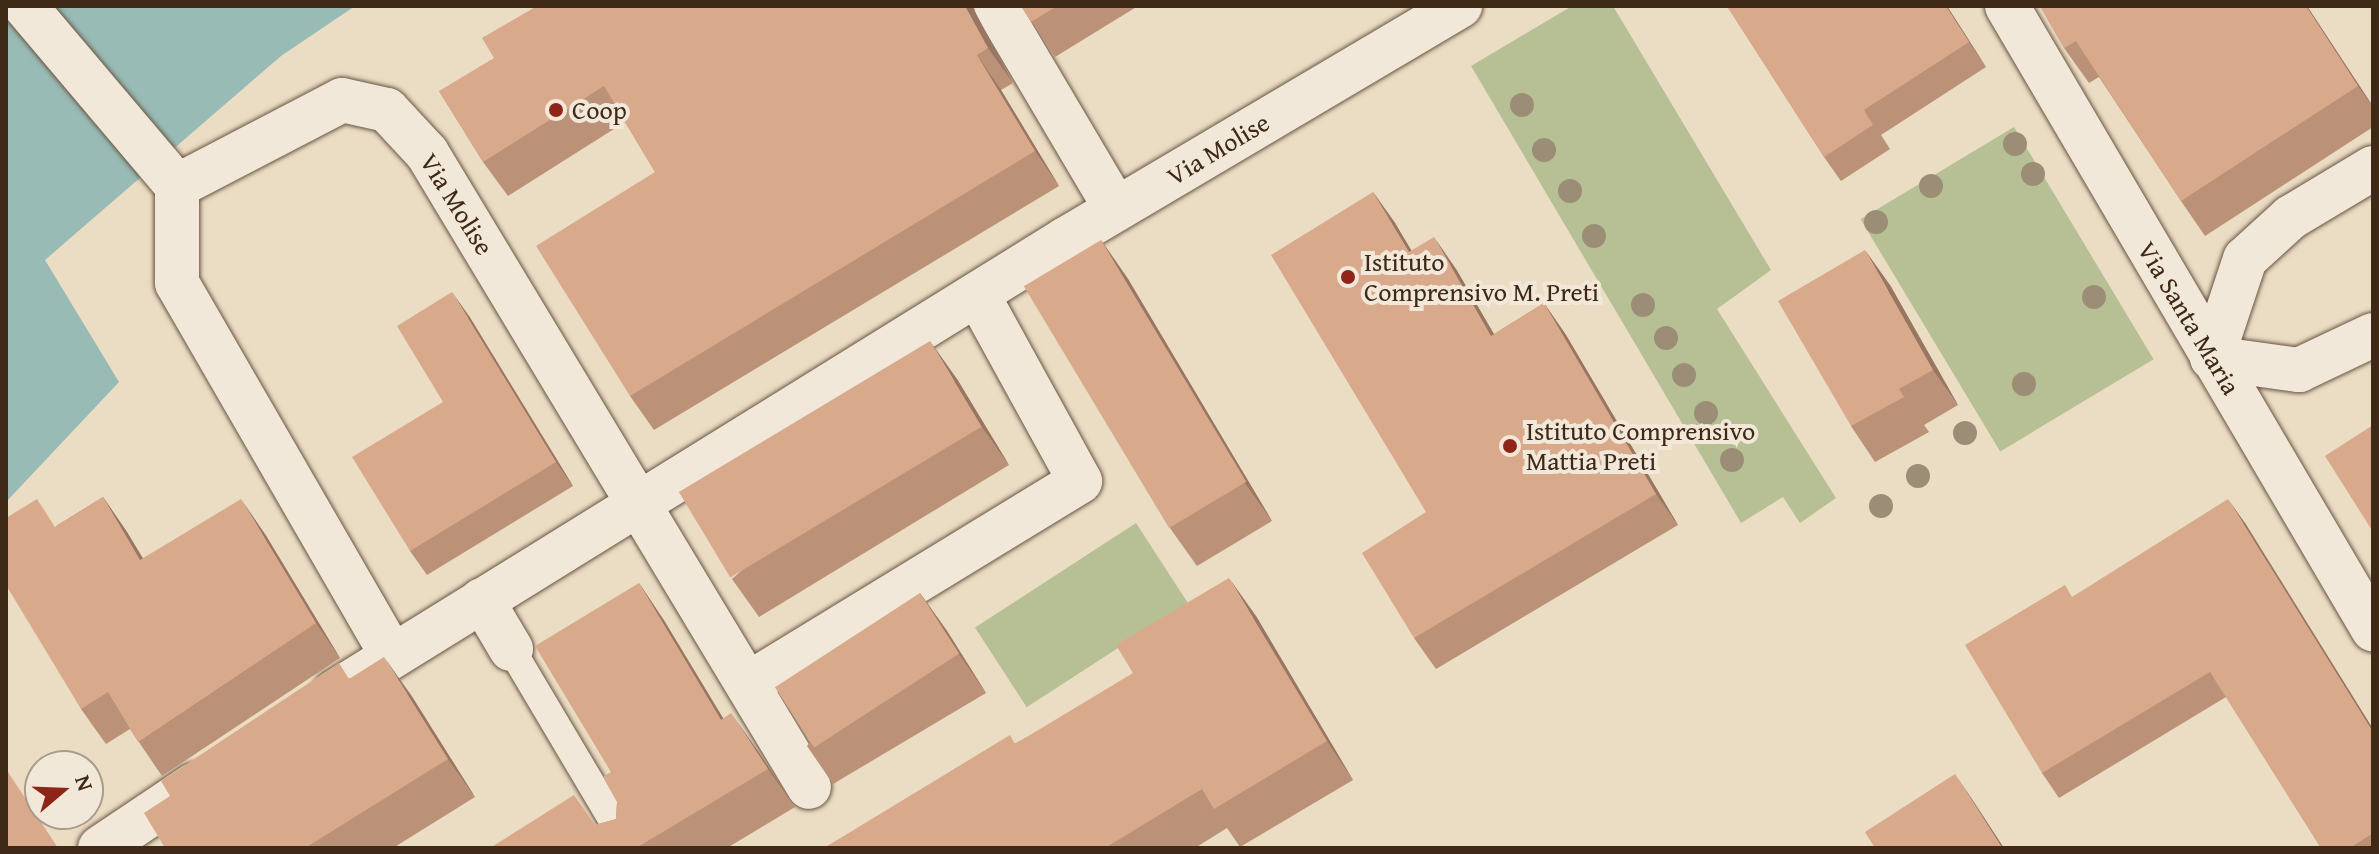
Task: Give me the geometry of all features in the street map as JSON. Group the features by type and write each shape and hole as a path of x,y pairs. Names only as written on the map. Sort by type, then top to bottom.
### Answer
{"street":[{"path":"25,6 177,186 177,283 391,654"},
{"path":"996,6 1116,209"},
{"name":"Via Molise","path":"299,716 391,654 977,294 1460,6"},
{"name":"Via Santa Maria","path":"2007,6 2373,629"},
{"name":"Via Molise","path":"177,186 342,100 387,110 427,153 641,501 809,787"},
{"path":"2373,168 2291,217 2245,259 2212,358 2299,370 2373,335"},
{"path":"748,684 1080,481 977,294"},
{"path":"482,600 511,649"},
{"path":"100,848 232,760"}],"lane":[{"path":"511,649 629,848"}],"green space":[{"path":"1572,6 1613,6 1771,270 1717,309 1836,498 1800,523 1783,497 1741,523 1471,66"},
{"path":"2014,127 2154,359 2000,451 1861,219"},
{"path":"1136,523 1188,603 1027,707 975,628"}],"water":[{"path":"6,6 355,6 281,56 45,260 119,382 6,502"}],"building":[{"path":"537,6 965,6 988,48 977,55 1035,151 630,396 536,246 655,172 604,86 483,162 439,91 494,58 482,38"},
{"path":"1021,6 1057,6 1031,22"},
{"path":"1727,6 1946,6 1969,42 1864,110 1873,125 1824,157"},
{"path":"2040,6 2306,6 2358,86 2181,201 2076,41 2064,48"},
{"name":"Istituto Comprensivo Mattia Preti","path":"1373,192 1409,252 1434,237 1491,336 1544,303 1656,494 1414,638 1362,553 1426,512 1271,255"},
{"path":"1101,240 1246,482 1169,528 1024,286"},
{"path":"1865,250 1933,370 1899,389 1904,397 1851,426 1778,301"},
{"path":"452,292 556,462 410,551 352,457 443,402 397,326"},
{"path":"930,341 982,427 730,578 679,492"},
{"path":"2373,425 2373,532 2325,456"},
{"path":"103,497 140,560 241,499 316,623 138,742 108,692 81,709 6,585 6,518 37,499 55,527"},
{"path":"2228,499 2373,732 2373,833 2350,848 2321,848 2210,672 2042,773 1965,645 2065,585 2072,597"},
{"path":"1229,578 1327,741 1214,809 1202,789 1105,848 824,848 1010,735 1015,744 1133,673 1116,645"},
{"path":"639,583 721,720 731,713 768,769 636,848 490,848 574,795 595,825 616,819 617,802 603,777 611,772 535,646"},
{"path":"920,593 959,653 814,748 775,687"},
{"path":"384,657 448,759 305,848 165,848 144,813 170,796 161,781 339,663 349,679"},
{"path":"6,769 24,796 24,830 46,830 58,848 6,848"},
{"path":"1955,774 2002,848 1875,848 1865,832"}],"place":[{"name":"Coop","path":"556,110"},
{"name":"Istituto Comprensivo M. Preti","path":"1348,277"},
{"name":"Istituto Comprensivo Mattia Preti","path":"1510,446"}]}
